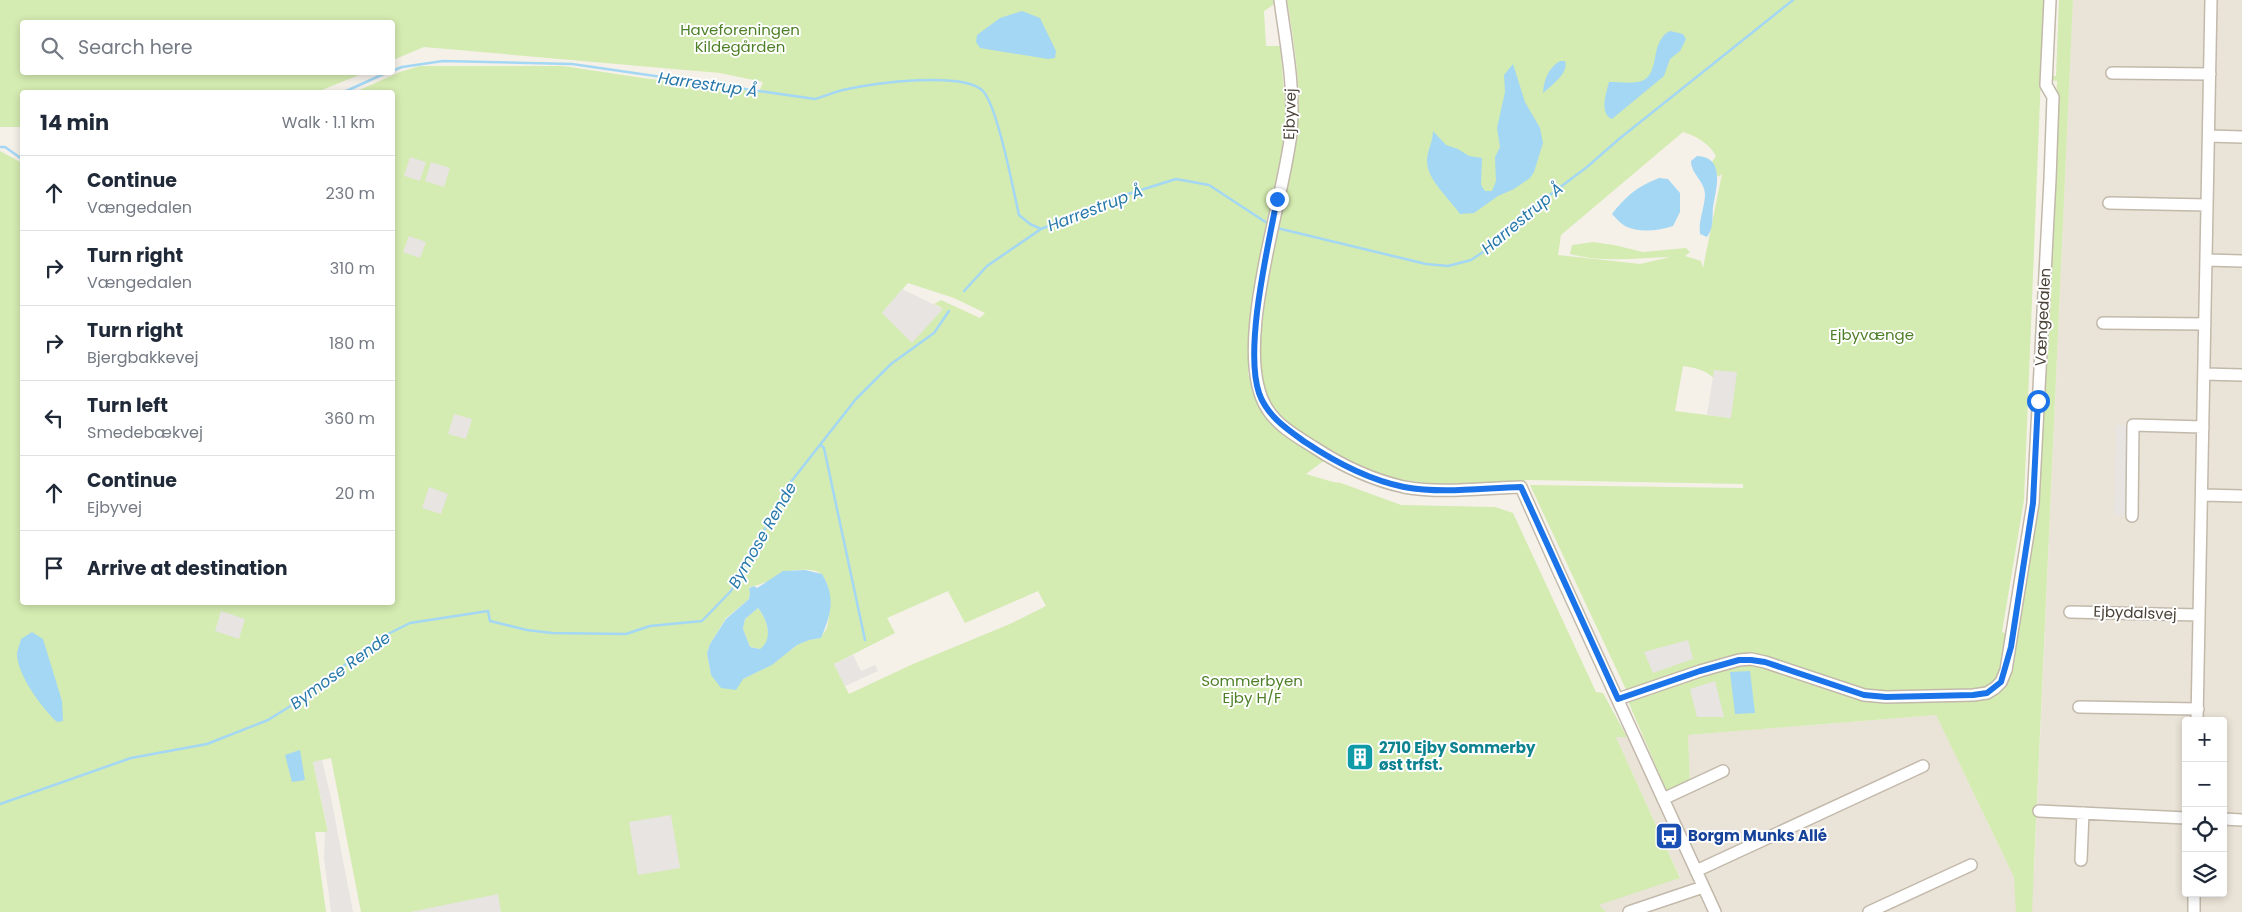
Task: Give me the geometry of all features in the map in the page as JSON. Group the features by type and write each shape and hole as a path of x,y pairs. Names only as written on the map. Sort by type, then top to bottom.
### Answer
{"street":[{"name":"Ejbyvej","path":"1280,0 1291,85 1291,134 1268,242 1255,339 1255,373 1259,394 1268,411 1284,427 1333,460 1374,478 1404,487 1438,490 1521,487 1618,699"},
{"name":"Vængedalen","path":"1618,699 1739,660 1765,662 1846,690 1864,695 1886,697 1973,695 1987,693 2001,682 2011,647 2033,503 2050,179 2052,97 2046,85 2050,0"},
{"path":"2079,707 2198,715 2211,0"},
{"path":"2112,73 2210,74"},
{"path":"2209,136 2242,137"},
{"path":"2109,203 2207,204"},
{"path":"2206,260 2242,261"},
{"path":"2102,323 2205,324"},
{"path":"2204,374 2242,375"},
{"path":"2132,516 2133,425 2203,427"},
{"path":"2202,495 2242,496"},
{"name":"Ejbydalsvej","path":"2070,612 2200,615"},
{"path":"1618,699 1715,912"},
{"path":"1696,871 1923,766"},
{"path":"1663,799 1723,771"},
{"path":"2039,811 2182,818"},
{"path":"2081,860 2083,813"},
{"path":"2227,819 2242,820"},
{"path":"1869,912 1971,865"},
{"path":"1629,912 1703,886"},
{"path":"2194,897 2194,912"}],"shaded area":[{"path":"2073,0 2242,0 2242,912 1606,912 1598,905 1680,877 1616,737 1642,735 1667,791 1690,782 1688,735 1936,715 2014,877 2034,874"},
{"path":"410,157 426,162 420,181 404,176"},
{"path":"431,162 450,168 444,187 425,181"},
{"path":"409,236 426,242 420,258 403,252"},
{"path":"902,289 943,309 912,343 882,313"},
{"path":"1714,370 1737,372 1731,418 1707,415"},
{"path":"454,414 472,419 466,439 448,434"},
{"path":"2116,425 2133,425 2132,516 2114,515"},
{"path":"429,487 448,494 441,514 422,508"},
{"path":"221,611 245,619 239,639 215,631"},
{"path":"1688,640 1693,659 1653,673 1644,652"},
{"path":"853,655 861,671 875,665 878,671 845,686 834,664"},
{"path":"1715,681 1724,717 1697,717 1690,689"},
{"path":"322,760 353,912 331,912 324,858 325,832 328,831 313,762"},
{"path":"671,815 680,868 638,875 629,822"},
{"path":"498,894 501,912 410,912"}],"green space":[{"path":"0,0 1273,0 1273,5 1264,11 1266,46 1280,46 1286,114 1282,150 1265,229 1250,333 1248,373 1254,397 1262,412 1273,425 1325,460 1306,474 1341,483 1401,505 1495,507 1513,513 1596,692 1603,693 1627,737 1616,737 1680,878 1599,905 1606,912 361,912 331,758 313,762 328,832 315,832 326,912 0,912 0,151 20,162 20,605 395,605 395,90 360,90 400,72 420,66 563,66 759,92 763,82 720,73 424,47 395,59 395,20 20,20 20,75 359,75 322,90 20,90 20,127 0,127","holes":["908,283 954,298 985,313 980,318 941,300 934,304 942,308 882,313","794,570 812,570 825,578 829,592 829,615 827,628 821,638 797,645 771,665 743,679 711,675 707,653 710,644 726,618 749,599 749,587","948,591 965,623 1038,591 1046,606 1010,624 913,664 849,694 834,664 895,633 887,618"]},
{"name":"Ejbyvænge","path":"1287,0 2044,0 2024,500 2002,632 2007,634 2028,563 2055,145 2057,81 2050,80 2050,76 2056,76 2059,0 2073,0 2032,912 2016,912 2014,877 1936,715 1688,735 1690,782 1667,792 1628,701 1630,698 1530,485 1743,488 1743,484 1529,480 1483,484 1451,484 1405,480 1389,477 1335,453 1298,432 1277,413 1264,393 1260,372 1260,352 1271,258 1299,114 1298,81","holes":["1683,132 1693,135 1707,144 1716,156 1712,162 1718,177 1722,174 1703,268 1701,261 1685,256 1690,252 1686,248 1643,252 1593,242 1572,245 1570,254 1607,259 1671,257 1640,264 1558,255 1561,235","1683,366 1695,368 1712,376 1721,389 1731,418 1675,411"]},
{"path":"758,608 768,629 767,640 761,649 750,647 743,629 745,619"}],"water":[{"path":"1022,11 1040,18 1056,51 1055,58 1048,59 980,48 976,42 977,35 1000,18"},
{"path":"1670,31 1683,34 1686,39 1680,51 1670,59 1664,76 1612,119 1608,116 1605,108 1605,97 1609,82 1642,81 1648,77 1654,64 1659,42"},
{"path":"1560,61 1565,61 1565,70 1543,93 1547,75 1552,67"},
{"path":"1513,64 1525,102 1540,128 1543,143 1534,172 1530,178 1514,189 1498,196 1474,213 1460,214 1435,182 1428,168 1427,157 1433,131 1446,145 1458,149 1469,156 1482,158 1481,185 1485,191 1492,191 1496,181 1495,157 1500,147 1497,128 1505,92 1504,75"},
{"path":"1697,156 1712,162 1716,168 1717,175 1712,226 1707,237 1700,234 1705,194 1692,166 1691,161"},
{"path":"1659,178 1668,179 1680,193 1680,212 1673,226 1655,230 1636,230 1625,226 1612,214 1633,192"},
{"path":"805,570 822,574 829,590 830,606 821,638 797,645 772,665 743,679 736,690 721,688 711,675 707,653 710,644 726,619 749,599 749,588 754,586 757,588 783,571","holes":["758,608 768,629 768,635 767,640 760,649 750,647 743,629 745,619"]},
{"path":"32,632 43,639 62,701 63,721 57,722 38,700 26,682 18,663 17,653 21,639"},
{"path":"1750,671 1755,713 1735,714 1730,672"},
{"path":"300,750 305,780 292,782 285,755"}],"waterway":[{"name":"Harrestrup Å","path":"1277,228 1426,264 1448,266 1471,260 1492,246 1551,194 1793,0"},
{"name":"Harrestrup Å","path":"395,70 443,61 572,64 815,99 844,90 877,84 918,80 957,81 973,85 983,91 989,100 1004,150 1019,215 1030,224 1041,229 1128,194 1176,179 1209,185 1270,225"},
{"name":"Harrestrup Å","path":"348,90 381,75"},
{"name":"Harrestrup Å","path":"0,147 5,147 20,158"},
{"name":"Bymose Rende","path":"964,291 987,266 1041,229"},
{"name":"Bymose Rende","path":"0,804 131,758 207,744 268,720 297,702 380,638 410,623 488,611 490,621 527,630 552,633 626,634 650,626 702,621 731,591 790,483 856,399 891,364 934,333 949,311"},
{"path":"821,445 824,448 865,640"}],"place":[{"name":"2710 Ejby Sommerby øst trfst.","path":"1360,757"},
{"name":"Borgm Munks Allé","path":"1669,836"}],"route":[{"path":"1277,199 1268,242 1255,339 1255,373 1259,394 1268,411 1284,427 1333,460 1374,478 1404,487 1438,490 1521,487 1618,699 1739,660 1765,662 1864,695 1886,697 1973,695 1987,693 1995,688 2001,682 2006,670 2011,647 2033,503 2038,401"}],"park label":[{"name":"Haveforeningen Kildegården","path":"740,38"},
{"name":"Sommerbyen Ejby H/F","path":"1252,690"}]}
